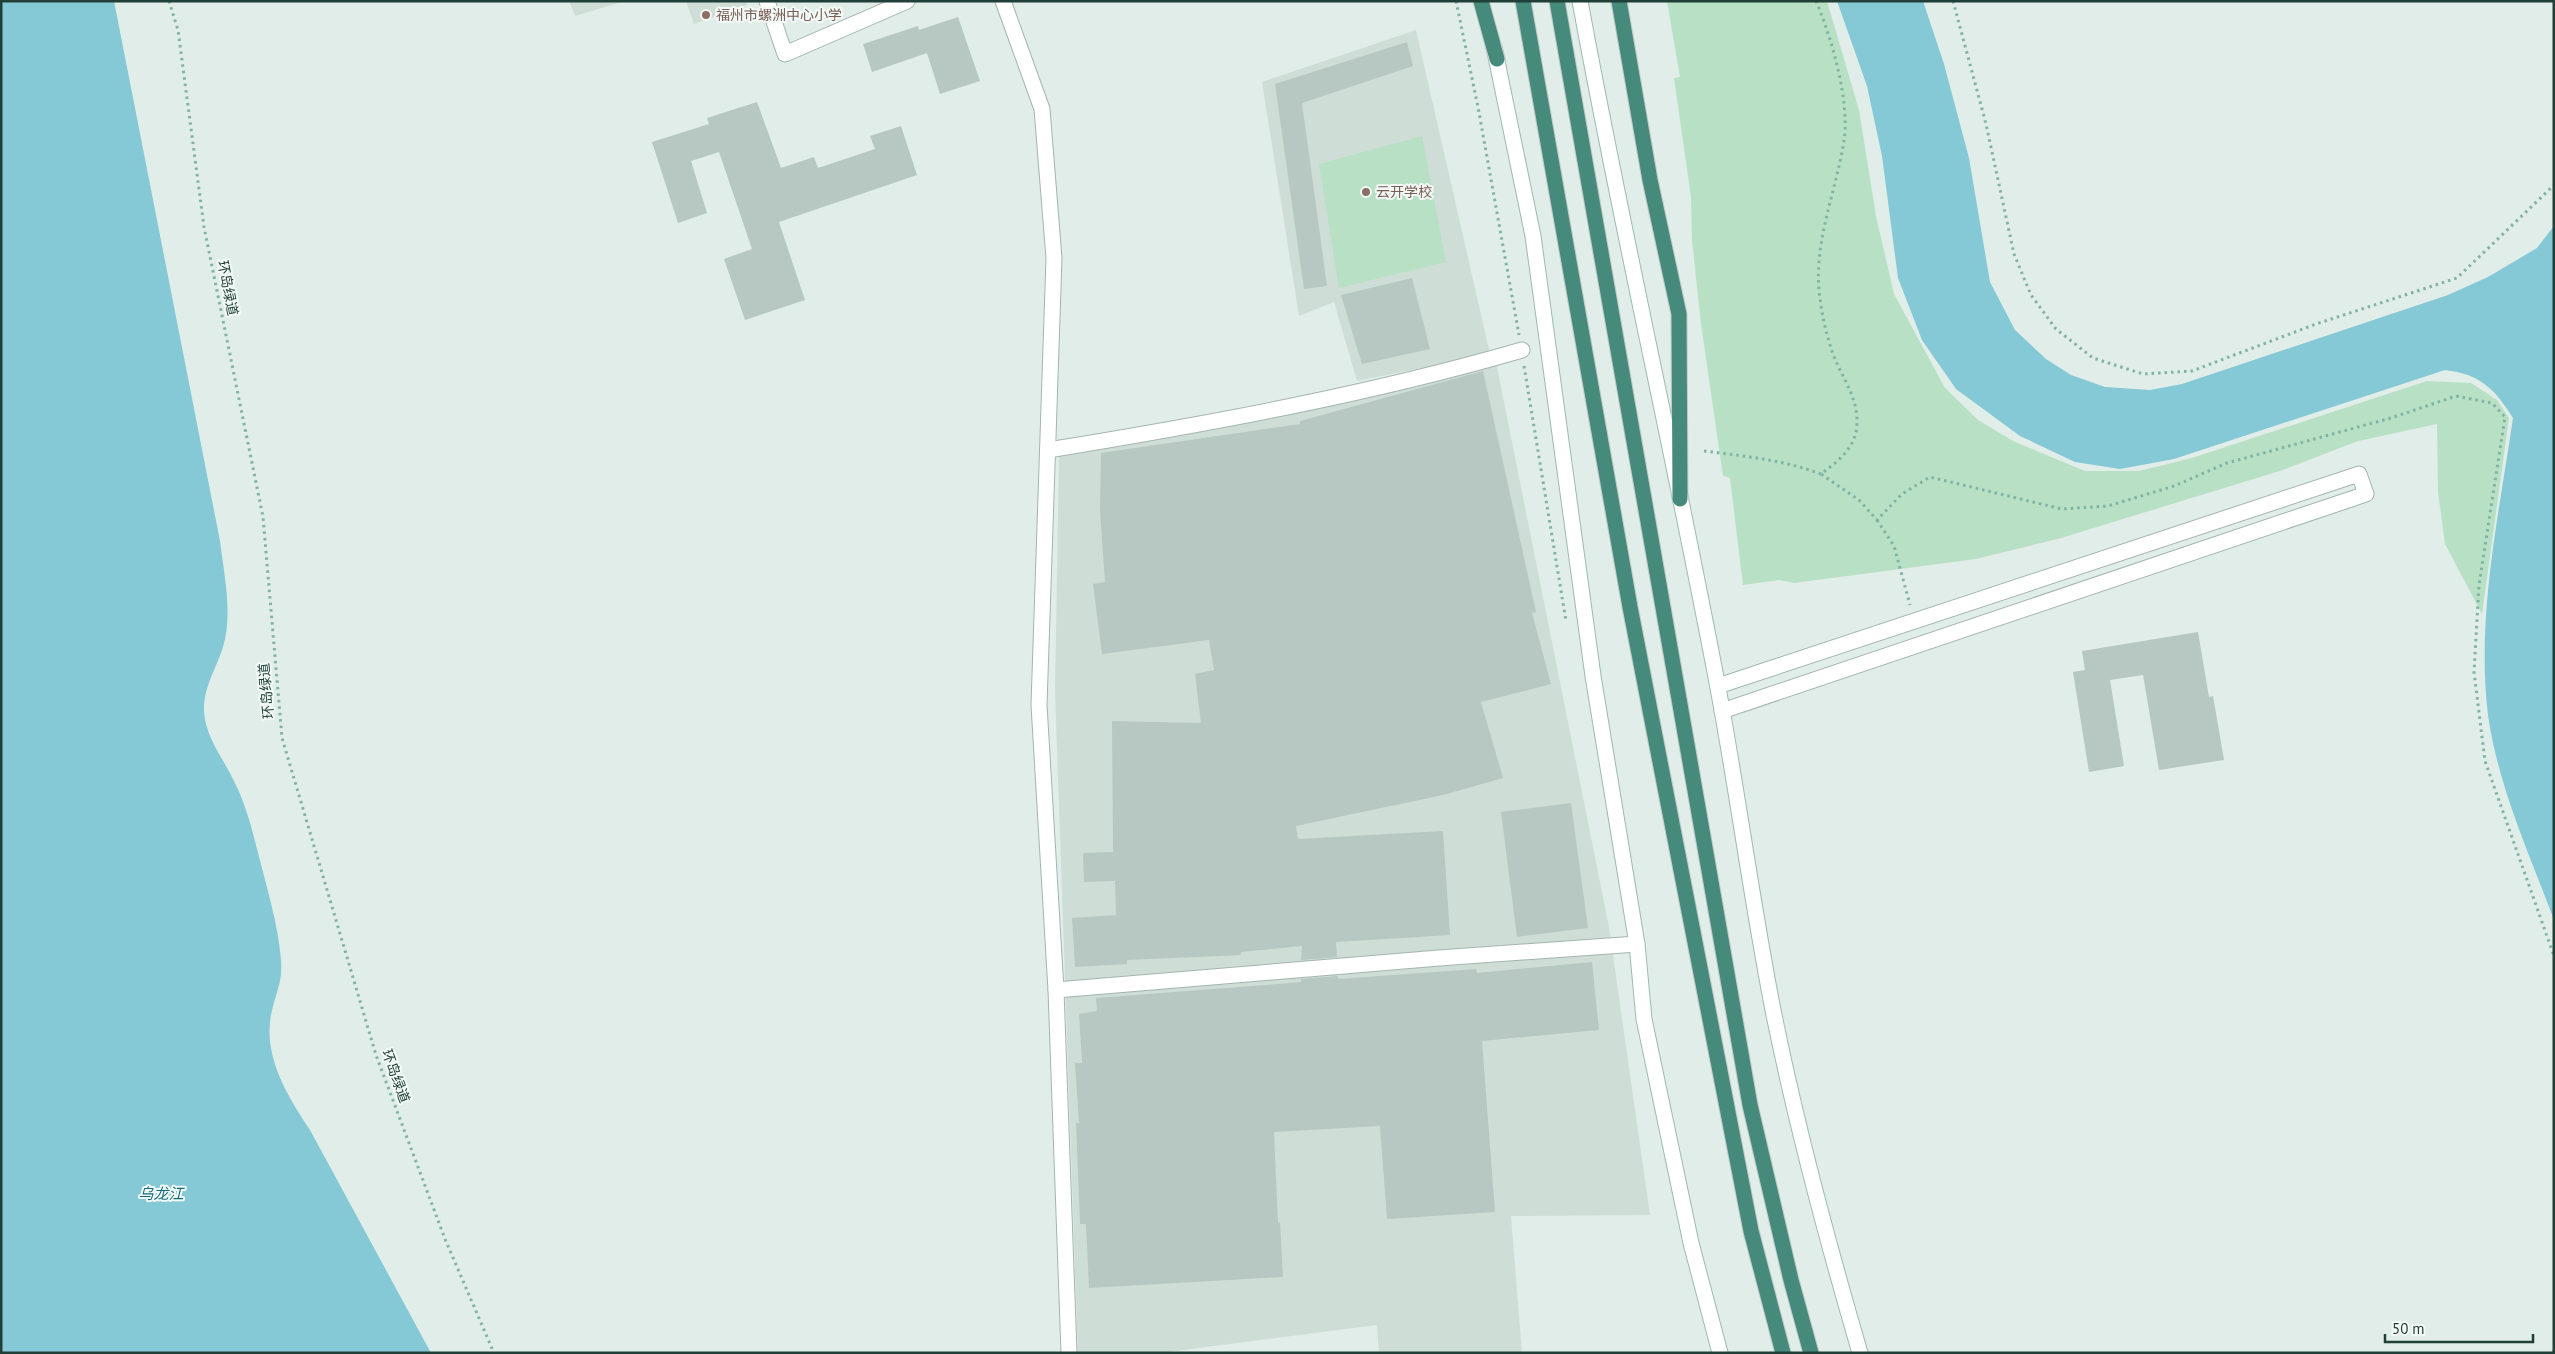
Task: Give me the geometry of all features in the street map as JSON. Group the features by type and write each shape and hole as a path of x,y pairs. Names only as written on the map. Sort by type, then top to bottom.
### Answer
{"highway":[{"path":"1481,1 1497,59"},
{"path":"1523,1 1630,607 1751,1231 1783,1353"},
{"path":"1556,1 1750,1106 1811,1353"},
{"path":"1619,1 1650,180 1679,314 1680,499"}],"street":[{"path":"767,1 785,54 907,1"},
{"path":"1003,1 1042,108 1054,258 1039,705 1056,990 1069,1353"},
{"path":"1486,1 1533,236 1562,466 1593,676 1637,944 1644,1019 1689,1233 1720,1353"},
{"path":"1580,1 1718,686 1775,1019 1827,1238 1860,1353"},
{"path":"1048,450 1207,424 1297,406 1522,350"},
{"path":"1718,686 1914,624 2359,474 2366,494 1722,711"},
{"path":"1056,990 1438,958 1637,944"}],"path":[{"name":"环岛绿道","path":"169,1 178,30 204,227 263,517 282,738 376,1055 445,1239 494,1353"},
{"path":"1456,1 1478,106 1522,350 1566,622"},
{"path":"1816,1 1826,26 1842,89 1844,139 1821,248 1820,297 1832,353 1856,401 1857,426 1847,454 1821,474"},
{"path":"1952,1 1986,124 2014,254 2031,295 2056,329 2093,358 2144,374 2192,371 2316,324 2457,278 2554,185"},
{"path":"1877,520 1902,494 1930,477 2062,509 2108,506 2174,486 2227,464 2391,418 2456,396 2492,403 2505,417 2480,584 2474,672 2486,761 2554,956"},
{"path":"1704,451 1760,458 1800,466 1821,474 1859,500 1877,520 1894,546 1900,562 1914,624"},
{"path":"2553,1353 2554,1349"}],"shaded area":[{"path":"569,1 625,1 575,16"},
{"name":"福州市螺洲中心小学","path":"686,1 746,1 747,5 694,24"},
{"name":"云开学校","path":"1416,30 1490,354 1357,381 1334,302 1299,316 1262,82"},
{"path":"1496,362 1609,927 1650,1215 1511,1216 1522,1353 1379,1353 1377,1325 1160,1353 1078,1353 1055,691 1059,456 1279,417"}],"green space":[{"path":"1667,1 1827,1 1859,110 1876,216 1894,294 1945,388 1978,420 2013,441 2085,471 2139,471 2192,458 2427,381 2471,383 2497,400 2509,418 2482,614 2445,544 2438,492 2437,424 2358,441 2283,470 2061,538 1976,559 1794,583 1779,580 1743,585 1730,478 1723,476 1701,324 1692,240 1691,197 1674,78 1680,77"},
{"path":"1422,136 1446,262 1339,288 1319,164"}],"water":[{"name":"乌龙江","path":"1,1 114,1 220,541 228,608 226,634 223,647 210,679 204,703 204,712 211,739 234,781 245,806 274,918 281,968 280,982 271,1015 269,1031 274,1061 286,1090 310,1130 431,1353 1,1353"},
{"path":"1837,1 1923,1 1944,64 1969,158 1990,282 2015,330 2046,359 2071,375 2105,387 2150,390 2182,384 2448,295 2488,277 2537,248 2554,226 2554,920 2507,793 2499,768 2488,715 2485,678 2487,603 2496,528 2513,418 2500,399 2477,379 2445,370 2174,459 2120,469 2075,462 2020,436 1956,389 1922,340 1898,278 1882,156 1867,86"}],"building":[{"path":"958,17 980,81 940,94 927,53 872,72 863,44 918,26 919,30"},
{"path":"1407,42 1413,66 1302,103 1327,286 1304,289 1275,84"},
{"path":"757,102 781,168 814,157 818,168 875,149 870,136 901,126 917,175 779,222 805,300 745,320 724,259 752,249 719,152 691,161 707,213 678,223 652,142 709,124 707,118"},
{"path":"1412,278 1430,349 1362,364 1341,295"},
{"path":"1483,371 1536,612 1532,613 1551,684 1481,702 1503,778 1443,795 1296,826 1298,839 1443,831 1450,935 1336,942 1337,957 1301,960 1302,946 1241,952 1241,955 1127,960 1127,964 1075,967 1072,918 1116,915 1115,881 1084,882 1083,853 1113,852 1112,721 1201,723 1195,674 1214,670 1209,640 1102,654 1093,584 1105,582 1100,510 1101,453 1300,424 1300,421"},
{"path":"2198,632 2209,697 2213,696 2224,760 2159,770 2143,675 2110,680 2124,766 2089,772 2073,672 2085,670 2082,651"},
{"path":"1571,803 1588,928 1517,937 1501,812"},
{"path":"1592,962 1599,1030 1482,1041 1495,1212 1387,1219 1380,1126 1274,1132 1278,1223 1280,1222 1283,1277 1089,1288 1086,1224 1080,1224 1076,1123 1079,1123 1075,1063 1082,1063 1079,1014 1097,1011 1096,998 1301,982 1301,979 1338,976 1338,979 1476,969 1477,973"}],"place":[{"name":"福州市螺洲中心小学","path":"706,15"},
{"name":"云开学校","path":"1366,192"}]}
